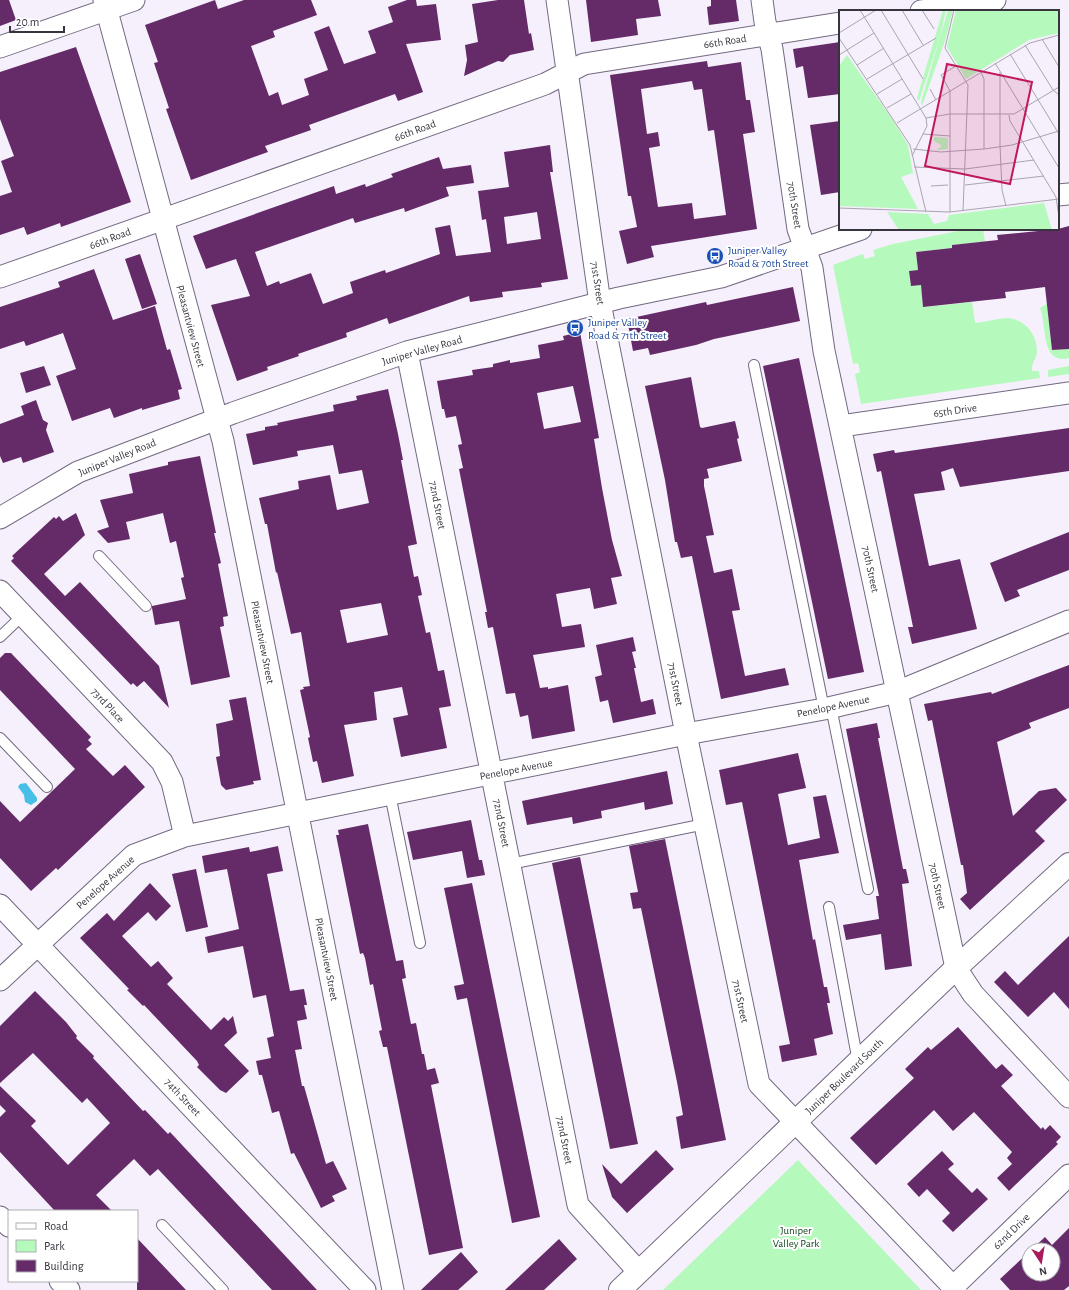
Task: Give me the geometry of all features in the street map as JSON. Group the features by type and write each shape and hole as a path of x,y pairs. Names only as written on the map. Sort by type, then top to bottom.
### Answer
{"street":[{"path":"0,47 106,5 134,0"},
{"name":"71st Street","path":"557,0 600,303 686,734 759,1084 955,1288"},
{"name":"70th Street","path":"762,0 772,49 798,228 812,268 824,351 956,968 972,994 1069,1097"},
{"path":"929,10 995,0"},
{"name":"Pleasantview Street","path":"106,5 223,441 394,1290"},
{"name":"66th Road","path":"0,277 545,84 584,64 839,23"},
{"path":"1059,195 1069,194"},
{"name":"Juniper Valley Road","path":"0,518 78,472 217,419 407,352 600,303 721,277 857,230"},
{"name":"72nd Street","path":"407,352 578,1205 638,1272"},
{"name":"65th Drive","path":"841,426 1069,393"},
{"name":"73rd Place","path":"0,591 162,762 172,782 185,836"},
{"name":"Penelope Avenue","path":"0,980 134,855 185,836 686,734 828,708 897,692 1069,621"},
{"name":"Juniper Boulevard South","path":"620,1290 956,968 1069,864"},
{"name":"74th Street","path":"0,905 365,1290"},
{"name":"62nd Drive","path":"955,1288 1069,1175"},
{"path":"0,1217 8,1225"},
{"path":"61,1282 69,1290"}],"lane":[{"path":"754,365 868,889"},
{"path":"99,556 146,606"},
{"path":"0,637 23,616"},
{"path":"0,738 47,787"},
{"path":"390,794 420,943"},
{"path":"510,864 705,824"},
{"path":"829,907 858,1062"},
{"path":"162,1225 223,1290"}],"green space":[{"path":"963,230 983,230 985,242 952,245 952,248 916,252 918,270 909,271 911,286 921,285 924,307 972,302 975,323 1006,318 1024,324 1035,339 1037,351 1032,366 1032,371 1039,371 1040,378 861,404 855,374 860,372 858,363 853,364 833,265 863,254 865,259 875,256 873,250 893,244"},
{"path":"1047,304 1052,350 1069,349 1069,358 1060,359 1053,356 1049,350 1046,342 1040,308"},
{"path":"1069,366 1069,374 1048,377 1048,370"},
{"name":"Juniper Valley Park","path":"798,1160 921,1290 663,1290"}],"water":[{"path":"26,783 37,798 37,801 31,805 25,802 24,795 18,787 20,784"}],"building":[{"path":"0,0 9,0 16,20 0,26"},
{"path":"215,0 218,9 244,0 311,0 317,15 273,31 275,37 251,46 269,96 278,92 282,105 309,95 304,79 328,70 314,32 329,26 344,64 376,53 368,31 393,22 388,7 407,0 416,0 417,6 436,4 441,40 406,44 423,92 398,101 395,94 309,125 311,130 265,146 268,152 191,180 166,109 169,108 154,63 158,62 145,25"},
{"path":"498,0 524,0 529,34 531,33 534,50 510,55 503,62 498,61 464,76 467,60 465,45 478,42 472,4"},
{"path":"586,0 658,0 661,16 636,19 638,35 591,42"},
{"path":"711,0 736,0 739,21 709,25 707,7 711,6"},
{"path":"839,42 839,94 808,98 803,66 796,68 793,49"},
{"path":"76,47 131,202 61,227 60,223 27,235 24,227 0,235 0,196 12,192 1,161 14,156 0,119 0,72"},
{"path":"707,61 708,67 741,62 746,100 750,100 755,132 743,134 757,229 651,246 654,257 627,264 619,231 637,227 631,196 628,196 610,75","holes":["692,81 694,90 702,89 708,131 714,130 726,215 694,219 692,203 658,207 649,148 660,146 658,132 647,134 641,89"]},
{"path":"839,121 839,192 821,195 810,125"},
{"path":"550,145 553,172 550,172 568,279 541,283 542,287 502,292 503,297 470,302 469,296 389,324 387,318 346,333 347,337 298,354 299,356 267,367 268,370 237,381 211,305 250,296 236,259 206,269 193,236 334,186 336,194 365,184 366,187 393,177 391,174 439,157 443,169 471,165 474,183 446,187 449,196 405,212 404,208 355,223 353,218 255,252 267,286 279,281 280,284 311,273 323,304 353,293 350,282 385,270 386,273 440,254 435,228 450,225 456,256 491,252 486,219 482,220 478,191 509,187 504,152","holes":["537,212 541,239 507,244 504,217"]},
{"path":"1069,226 1069,349 1052,350 1045,287 1005,292 1006,298 923,307 921,285 911,286 909,271 918,270 916,252 952,248 952,245 998,240 997,235 1059,230"},
{"path":"140,254 157,304 142,309 125,259"},
{"path":"94,269 113,320 155,306 167,350 170,349 182,389 178,390 180,399 142,410 142,408 114,418 110,408 72,421 56,376 76,369 63,333 26,346 24,341 0,349 0,307 60,287 58,282"},
{"path":"793,287 800,321 714,339 696,345 650,355 648,348 633,351 627,319 706,302 707,305"},
{"path":"580,332 599,438 594,439 602,488 612,540 622,576 611,578 617,604 594,609 590,588 556,594 562,627 581,624 585,647 533,655 540,688 548,687 548,689 568,685 575,731 532,739 528,715 520,717 515,693 506,694 493,627 488,628 485,612 487,612 459,469 463,468 458,445 462,444 456,416 446,418 444,409 442,409 437,381 473,375 472,370 493,367 493,364 510,360 510,363 540,358 538,345 564,340 563,336","holes":["573,386 581,422 544,429 537,393"]},
{"path":"799,358 864,672 828,679 763,366"},
{"path":"44,366 51,385 26,393 20,373"},
{"path":"691,377 700,427 702,428 735,421 739,438 737,439 742,461 707,469 709,478 704,479 704,486 714,535 706,536 714,573 732,569 740,610 732,611 745,676 785,668 789,685 721,699 692,556 681,558 677,542 675,542 665,480 645,386"},
{"path":"388,389 403,460 401,460 417,544 408,546 414,577 418,576 422,595 418,596 426,633 430,632 438,671 444,670 451,706 439,708 447,748 401,757 393,718 408,715 402,687 374,692 377,720 344,725 354,776 322,783 317,761 313,762 308,738 310,737 300,690 304,689 303,687 310,686 301,632 291,634 277,572 276,573 267,524 265,524 259,498 299,489 298,481 330,475 337,510 369,503 362,470 339,474 333,445 297,451 298,456 253,465 246,434 265,430 265,427 278,425 277,423 334,411 333,405 357,400 356,396","holes":["381,603 388,635 347,643 340,610"]},
{"path":"36,400 43,420 48,423 46,430 54,452 23,463 21,457 3,463 0,456 0,424 24,415 21,406"},
{"path":"1069,428 1069,471 960,487 953,468 941,472 945,490 914,494 929,566 960,559 977,629 912,644 908,627 913,627 910,612 881,471 877,472 873,454 894,450 895,453"},
{"path":"200,456 221,563 218,564 228,616 223,617 224,626 220,627 230,677 191,685 179,621 155,625 152,608 152,606 186,599 181,578 184,577 176,541 170,543 163,513 126,522 130,539 108,543 97,531 109,527 100,500 133,493 129,474 168,465 168,462"},
{"path":"76,513 85,535 44,574 65,596 80,582 159,666 169,708 144,681 137,687 133,683 131,685 11,561 14,558 12,556 54,517 56,519 59,516 63,521"},
{"path":"1069,532 1069,570 1017,590 1020,596 1005,602 990,563"},
{"path":"633,637 636,651 632,652 641,702 653,699 656,714 613,723 608,700 600,702 595,677 602,675 596,645"},
{"path":"5,653 11,653 91,737 88,740 92,744 86,749 113,776 125,765 145,787 58,870 56,868 31,891 0,858 0,801 20,822 75,769 0,690 0,658"},
{"path":"1069,665 1069,708 1029,723 1031,728 997,742 1013,816 1039,791 1056,788 1067,800 1035,831 1045,841 970,910 960,899 967,893 963,865 961,865 932,720 928,721 924,704 991,692 992,694"},
{"path":"246,697 261,780 253,781 254,784 226,790 221,785 216,757 220,756 216,724 233,720 229,700"},
{"path":"877,723 880,738 878,738 903,869 906,869 909,883 902,884 912,966 885,970 881,934 846,940 843,925 879,919 876,896 879,896 846,729"},
{"path":"798,753 806,788 778,794 788,845 820,838 813,797 826,795 839,853 799,860 813,940 815,939 824,987 827,987 830,1003 827,1003 833,1034 814,1039 817,1055 782,1062 779,1046 790,1044 742,802 726,805 719,770"},
{"path":"667,771 673,804 645,810 644,802 601,811 602,818 573,824 572,817 527,825 522,801"},
{"path":"471,820 479,860 482,860 485,875 467,878 462,851 413,860 407,832"},
{"path":"368,824 396,961 403,960 406,978 402,979 411,1024 416,1023 422,1054 424,1054 427,1070 435,1068 439,1083 431,1085 463,1248 429,1255 387,1047 383,1047 379,1031 382,1030 373,984 370,985 363,953 360,954 336,835 339,835 338,830"},
{"path":"665,839 726,1140 681,1149 676,1117 683,1115 677,1082 641,908 633,909 630,893 638,892 629,846"},
{"path":"278,846 283,871 267,874 290,991 304,989 307,1005 304,1005 307,1019 297,1021 302,1049 295,1050 302,1086 304,1086 326,1164 333,1161 347,1189 332,1196 335,1201 321,1208 294,1153 291,1154 279,1111 272,1113 262,1075 259,1075 256,1061 271,1058 267,1038 274,1036 266,995 253,998 243,946 208,953 205,937 239,929 227,869 205,873 202,856 249,847 250,852"},
{"path":"580,857 638,1144 610,1149 552,863"},
{"path":"196,869 208,927 186,932 172,874"},
{"path":"150,883 171,906 156,921 148,912 122,936 151,967 158,961 173,978 167,984 211,1030 224,1017 228,1021 233,1016 237,1033 224,1045 249,1071 226,1093 220,1090 197,1067 199,1065 197,1061 144,1005 143,1006 127,990 129,989 80,938 107,913 114,921"},
{"path":"472,883 540,1217 512,1223 467,998 457,1000 454,986 464,984 444,888"},
{"path":"1069,936 1069,1009 1054,992 1028,1017 994,982 1005,971 1018,985"},
{"path":"35,991 66,1022 77,1036 76,1038 94,1056 93,1058 143,1111 145,1110 168,1134 170,1132 317,1290 272,1290 158,1169 150,1176 134,1159 96,1195 111,1210 54,1210 0,1152 0,1117 6,1111 0,1105 0,1086 36,1121 31,1126 68,1165 110,1123 87,1098 82,1103 33,1053 0,1083 0,1026"},
{"path":"958,1027 996,1069 1002,1064 1013,1075 1001,1086 1041,1129 1043,1127 1045,1130 1050,1125 1061,1137 1056,1142 1058,1144 1009,1191 997,1178 1012,1164 1007,1158 1012,1152 974,1112 953,1131 934,1110 876,1165 850,1138 914,1078 905,1069 928,1047 931,1050"},
{"path":"656,1150 674,1169 627,1213 612,1197 602,1164 621,1184"},
{"path":"942,1151 954,1164 948,1169 972,1193 977,1188 988,1199 953,1232 942,1221 950,1213 927,1189 919,1197 907,1184"},
{"path":"1069,1228 1069,1286 1064,1290 1010,1290 1000,1279 1021,1259 1021,1282 1061,1282 1061,1242 1055,1242"},
{"path":"1045,1237 1049,1242 1040,1242"},
{"path":"138,1239 186,1290 137,1290 138,1282"},
{"path":"559,1239 577,1259 544,1290 505,1290"},
{"path":"461,1252 478,1272 458,1290 421,1290"}],"place":[{"name":"Juniper Valley Road & 70th Street","path":"715,256"},
{"name":"Juniper Valley Road & 71th Street","path":"575,328"}]}
